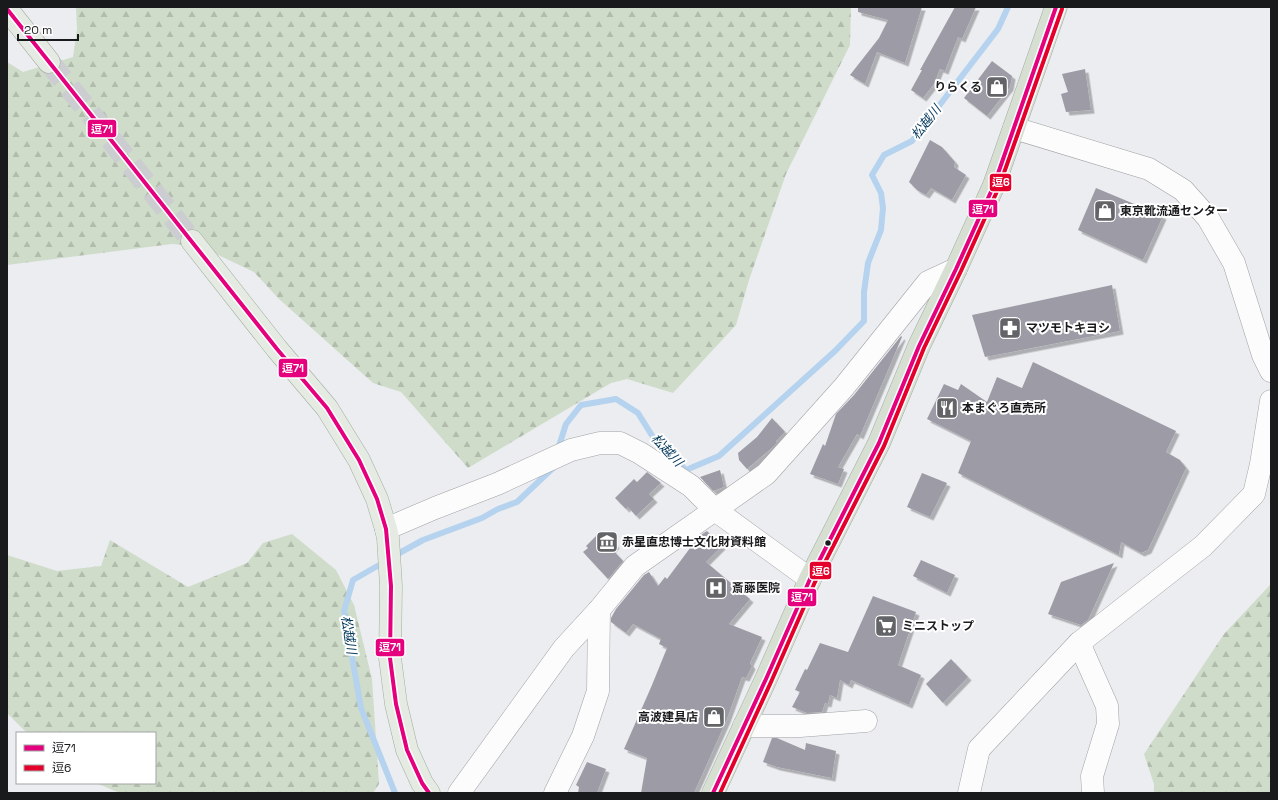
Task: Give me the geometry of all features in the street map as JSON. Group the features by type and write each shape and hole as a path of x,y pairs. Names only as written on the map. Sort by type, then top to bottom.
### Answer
{"highway":[{"path":"713,793 810,579 879,443 919,346 994,185 1056,7"}],"main road":[{"path":"9,13 49,62"},
{"path":"192,240 277,349 327,408 359,460 377,499 387,533 391,586 390,658 396,704 407,750 422,783 429,793"}],"street":[{"path":"1014,128 1148,169 1183,190 1208,218 1234,263 1263,355 1271,371"},
{"path":"459,793 564,648 599,610 635,566 766,474 844,387 928,282 956,269"},
{"path":"969,793 979,749 1079,643 1203,546 1254,494 1261,464 1271,401"},
{"path":"387,533 435,508 497,484 571,450 600,443 620,443 691,486 715,510 810,579"},
{"path":"555,793 582,736 598,692 599,610"},
{"path":"1079,643 1107,706 1108,724 1092,776 1093,793"},
{"path":"744,726 800,726 866,721"}],"green space":[{"path":"76,7 851,7 850,45 786,174 749,280 736,325 673,393 627,379 611,383 468,468 401,392 373,383 279,299 254,272 199,246 172,244 7,265 7,62 23,72 73,57 77,29"},
{"path":"292,534 336,570 354,605 372,679 379,784 373,793 120,793 98,784 156,784 156,732 26,732 7,713 7,555 57,571 101,566 110,540 188,587 247,563 263,543"},
{"path":"1271,584 1271,793 1154,793 1154,784 1144,754 1224,634"}],"building":[{"path":"858,7 922,7 905,63 877,52 865,84 850,75 879,38 888,20 858,12"},
{"path":"955,7 976,7 962,39 958,37 945,71 940,69 934,84 923,98 911,90 922,70 920,70"},
{"path":"992,61 1012,76 1010,87 987,116 964,98"},
{"path":"1085,69 1091,110 1066,112 1061,94 1068,92 1062,74"},
{"path":"930,140 942,147 955,162 954,167 966,175 952,200 931,188 926,195 917,190 909,182"},
{"path":"1096,188 1163,216 1143,260 1078,230"},
{"path":"1112,285 1120,331 985,357 972,315"},
{"path":"901,336 902,337 860,436 857,434 838,467 844,469 838,484 810,474 823,444 825,446 836,414 854,395"},
{"path":"1033,362 1176,431 1166,452 1180,460 1186,468 1148,550 1141,553 1121,542 1119,555 958,473 971,441 927,419 944,384 958,390 961,384 987,402 997,377 1022,388"},
{"path":"772,418 785,432 776,441 777,443 773,447 747,469 739,460 738,453 757,437"},
{"path":"720,470 724,487 713,491 700,477"},
{"path":"647,472 661,483 649,494 654,499 636,516 628,507 626,509 615,498 634,479 637,482"},
{"path":"922,473 947,483 930,517 907,507"},
{"path":"707,531 722,546 706,562 750,599 729,624 762,637 750,663 752,666 746,678 742,677 727,719 694,793 641,793 647,758 624,749 667,648 659,644 661,639 633,624 626,633 611,622 611,618 616,609 644,575 649,572 658,586 665,577 667,579 699,536"},
{"path":"598,534 601,538 606,534 616,545 612,549 623,561 608,579 583,552 588,548 586,546"},
{"path":"921,560 955,575 947,593 913,576"},
{"path":"1114,563 1088,620 1081,625 1048,614 1061,582"},
{"path":"873,596 916,612 898,665 921,675 909,705 851,680 849,685 840,680 837,698 830,695 828,704 825,703 822,712 807,713 792,707 800,692 795,690 805,669 807,670 820,643 848,652"},
{"path":"951,659 968,677 943,703 926,684"},
{"path":"772,738 777,738 805,750 806,743 836,751 832,778 777,767 763,762"},
{"path":"587,762 606,769 597,793 578,793 579,787 576,785"}],"waterway":[{"name":"松越川","path":"558,449 566,424 581,405 616,399 638,413 656,442 686,470 719,456 835,351 864,321 864,292 868,263 881,230 883,208 881,193 872,175 884,155 912,141 998,29 1008,7"},
{"name":"松越川","path":"394,556 423,540 482,518 498,509 517,502 553,468"},
{"name":"松越川","path":"386,561 353,580 344,611 361,708 395,793"}],"tunnel":[{"path":"49,62 192,241"}],"transit line":[{"name":"逗71","path":"713,793 766,679 810,579 879,443 919,346 994,185 1056,7"},
{"name":"逗71","path":"7,9 277,349 327,408 359,460 377,499 386,529 391,586 390,658 396,704 407,750 422,783 429,793"},
{"name":"逗6","path":"720,793 815,582 884,446 924,348 999,187 1062,9"}],"place":[{"name":"りらくる","path":"997,87"},
{"name":"東京靴流通センター","path":"1105,211"},
{"name":"マツモトキヨシ","path":"1010,328"},
{"name":"本まぐろ直売所","path":"947,408"},
{"name":"赤星直忠博士文化財資料館","path":"607,542"},
{"name":"斎藤医院","path":"716,588"},
{"name":"ミニストップ","path":"886,626"},
{"name":"高波建具店","path":"714,717"}]}
